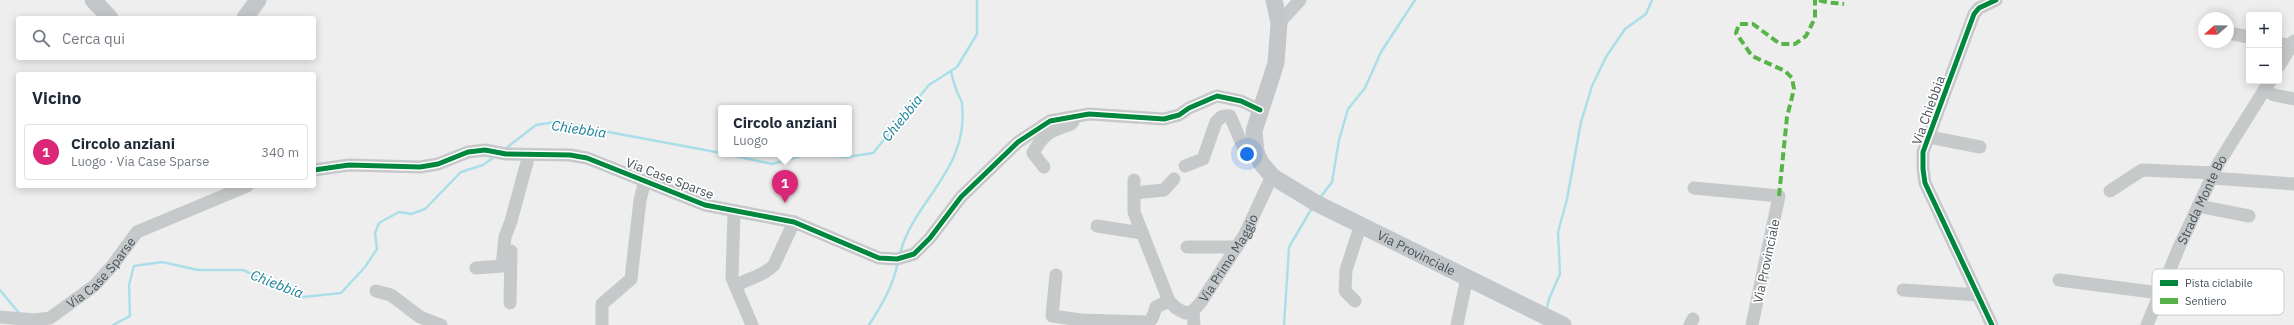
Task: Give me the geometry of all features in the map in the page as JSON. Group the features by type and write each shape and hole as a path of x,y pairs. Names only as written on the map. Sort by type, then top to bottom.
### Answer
{"main road":[{"path":"93,0 108,16"},
{"path":"246,16 258,0"},
{"path":"1272,176 1256,152 1254,131 1276,63 1279,23 1274,0"},
{"name":"Via Provinciale","path":"1272,176 1316,203 1563,325"}],"street":[{"path":"1279,23 1300,0"},
{"name":"Via Chiebbia","path":"1992,325 1925,184 1922,169 1923,152 1974,14 1979,8 1996,0"},
{"path":"2234,34 2246,37"},
{"path":"2282,58 2288,43"},
{"path":"2267,85 2274,95 2294,99"},
{"name":"Strada Monte Bo","path":"2170,269 2213,176 2267,85"},
{"name":"Via Case Sparse","path":"316,170 349,165 420,167 438,164 468,152 528,155 570,155 587,158 705,205 794,222 879,258 892,259 907,257 914,254 930,238 961,197 1018,142 1050,121 1089,114 1164,118 1180,115 1189,108 1217,96 1241,101 1260,110"},
{"path":"1185,166 1203,159 1216,122 1220,117 1226,115 1230,116 1233,121 1246,153 1256,152"},
{"path":"1044,167 1033,153 1040,139 1048,132 1070,124 1078,116"},
{"path":"1929,137 1980,147"},
{"path":"476,268 502,266 505,237 511,221 528,155"},
{"path":"2110,191 2142,170 2294,184"},
{"name":"Via Primo Maggio","path":"1169,301 1176,308 1185,313 1193,311 1237,247 1272,176"},
{"path":"1056,275 1052,316 1111,322 1153,322 1156,307 1169,301 1134,212 1134,187 1164,190 1174,178"},
{"path":"602,325 602,304 631,279 640,200 645,181"},
{"name":"Via Case Sparse","path":"0,317 46,322 94,286 112,266 137,232 242,188"},
{"name":"Via Provinciale","path":"1694,188 1779,196 1752,325"},
{"path":"2198,206 2249,216"},
{"path":"734,211 732,278 752,325"},
{"path":"510,303 511,221"},
{"path":"736,286 747,279 770,270 774,265 794,222"},
{"path":"1354,301 1345,290 1346,270 1361,224"},
{"path":"1097,226 1142,233"},
{"path":"1186,247 1237,247"},
{"path":"1457,325 1467,277"},
{"path":"2059,280 2152,291"},
{"path":"1903,290 1978,295"},
{"path":"376,291 391,295 420,317 441,325"},
{"path":"1193,311 1194,325"},
{"name":"Strada Monte Bo","path":"2147,325 2152,312"}],"waterway":[{"name":"Chiebbia","path":"852,156 873,153 929,85 957,67 977,34 977,0"},
{"path":"1320,198 1332,182 1339,140 1348,109 1365,88 1381,52 1415,0"},
{"path":"1546,311 1549,299 1560,274 1558,232 1567,199 1581,122 1592,86 1606,57 1625,29 1646,14 1652,0"},
{"path":"900,254 916,217 939,183 958,147 962,127 962,103 952,78 951,71"},
{"name":"Chiebbia","path":"505,149 536,125 555,122 718,152"},
{"name":"Chiebbia","path":"113,325 130,316 129,285 134,266 162,262 198,270 243,270 303,297 341,293 365,267 377,249 375,233 379,223 399,212 411,214 425,209 461,172 483,165 494,157"},
{"name":"Chiebbia","path":"739,157 772,164 796,157"},
{"path":"1284,325 1289,247 1312,208"},
{"path":"869,325 886,295 898,262"},
{"path":"0,290 19,313"}],"marked path":[{"path":"1779,196 1787,117 1794,89 1792,78 1785,71 1752,56 1736,33 1739,24 1753,24 1780,44 1795,44 1806,36 1815,18 1815,0"},
{"path":"1819,0 1844,4"}],"cycle path":[{"path":"1992,325 1925,183 1923,152 1974,14 1979,8 1996,0"},
{"path":"316,170 349,165 420,167 438,164 468,152 485,150 506,154 570,155 587,158 705,205 794,222 879,258 897,259 914,254 930,238 961,197 1018,142 1050,121 1089,114 1164,119 1179,115 1189,108 1217,96 1241,101 1260,110"}],"place":[{"name":"Circolo anziani","path":"785,203"}]}
